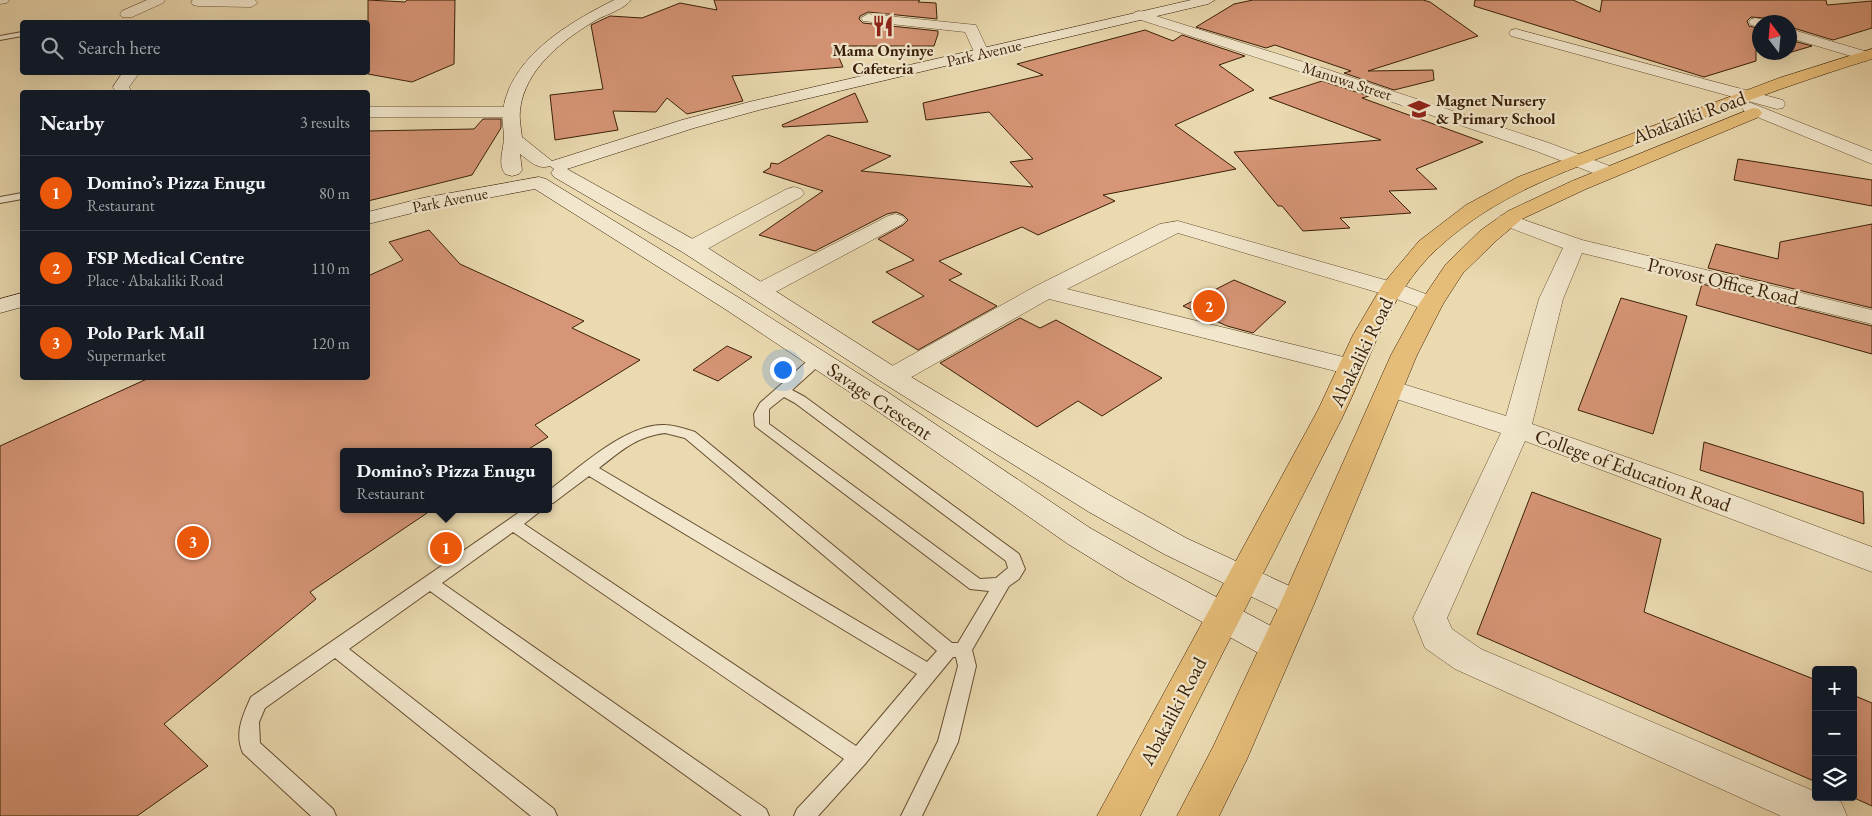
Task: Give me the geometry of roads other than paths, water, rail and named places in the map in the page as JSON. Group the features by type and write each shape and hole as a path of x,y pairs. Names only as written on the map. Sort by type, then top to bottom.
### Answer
{"main road":[{"name":"Abakaliki Road","path":"1118,816 1332,410 1365,335 1391,289 1427,246 1473,209 1525,181 1578,160 1754,103 1864,64"},
{"name":"Abakaliki Road","path":"1198,816 1227,759 1297,604 1404,355 1431,304 1454,269 1507,220 1557,194 1608,172 1822,69 1864,64"}],"street":[{"path":"128,14 158,0"},
{"path":"510,171 510,154 513,139 511,112 515,95 529,68 540,54 586,19 624,0"},
{"name":"Park Avenue","path":"370,217 547,173 688,124 754,106 1208,0"},
{"path":"198,2 254,2"},
{"path":"229,15 254,2"},
{"name":"Manuwa Street","path":"1140,15 1224,40 1578,160 1608,172"},
{"path":"868,18 971,28 981,53"},
{"path":"1516,33 1754,103 1872,158"},
{"path":"1797,36 1864,64"},
{"path":"123,90 120,86 129,75"},
{"path":"370,112 511,112"},
{"path":"513,139 547,173"},
{"path":"423,204 463,192 528,163 547,173"},
{"name":"Savage Crescent","path":"547,173 625,210 692,248 760,290 892,377 1100,504 1176,546 1297,604"},
{"name":"Savage Crescent","path":"547,173 597,220 818,359 1079,536 1140,572 1277,646"},
{"path":"692,248 794,193"},
{"path":"597,220 625,210"},
{"path":"760,290 895,220"},
{"name":"Provost Office Road","path":"1507,220 1575,244 1872,317"},
{"path":"892,377 982,324 1044,291 1168,229 1178,227 1391,289 1431,304"},
{"name":"College of Education Road","path":"1575,244 1551,300 1517,428 1730,505 1872,560"},
{"path":"1044,291 1351,367"},
{"path":"0,306 20,301"},
{"path":"1390,388 1517,428 1430,618 1438,638 1468,659 1826,816"}],"lane":[{"path":"0,38 20,34"},
{"path":"0,200 20,196"},
{"path":"818,359 761,410 759,416 762,426 976,584 1002,584"},
{"path":"783,391 800,400 1013,558 1017,569 1011,578 1002,584 956,650 930,673 858,758 804,816"},
{"path":"552,496 629,438 646,431 665,429 690,435 956,650 967,666 948,742 911,816"},
{"path":"589,470 930,673"},
{"path":"326,816 250,747 248,722 258,703 530,513"},
{"path":"514,525 858,758"},
{"path":"429,582 759,816"},
{"path":"335,648 547,816"}],"place":[{"name":"Mama Onyinye Cafeteria","path":"883,26"},
{"name":"Magnet Nursery & Primary School","path":"1419,109"},
{"name":"FSP Medical Centre","path":"1209,306"},
{"name":"Polo Park Mall","path":"193,542"},
{"name":"Domino’s Pizza Enugu","path":"446,548"}]}
